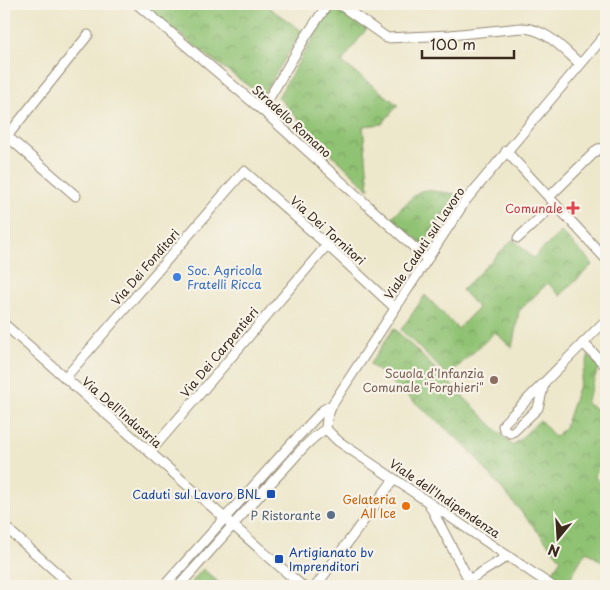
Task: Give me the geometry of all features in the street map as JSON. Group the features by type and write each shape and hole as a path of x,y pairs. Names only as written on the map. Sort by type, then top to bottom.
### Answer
{"street":[{"name":"Stradello Romano","path":"138,4 262,110 427,260"},
{"path":"262,110 306,36 328,4"},
{"path":"339,4 387,38 532,28 548,36 580,64"},
{"name":"Viale Caduti sul Lavoro","path":"326,429 327,418 332,405 466,200 606,34"},
{"path":"76,196 6,138 88,35"},
{"path":"518,238 598,149 606,148"},
{"path":"506,151 605,256"},
{"name":"Via Dei Tornitori","path":"244,171 395,308"},
{"name":"Via Dei Fonditori","path":"65,378 244,171"},
{"name":"Via Dei Carpentieri","path":"150,452 327,245"},
{"path":"544,384 538,408 514,431 507,432 504,426 505,422 606,320"},
{"name":"Via Dell'Industria","path":"4,324 225,518"},
{"path":"583,343 606,366"},
{"name":"Viale Caduti sul Lavoro","path":"164,586 292,443 323,410 332,405"},
{"path":"179,586 308,444 326,429"},
{"name":"Viale dell'Indipendenza","path":"326,429 338,440 394,479 552,586"},
{"path":"316,586 394,479"},
{"path":"428,502 470,583 508,556"},
{"path":"225,518 302,586"},
{"path":"4,526 72,586"}],"green space":[{"path":"143,4 270,4 268,7 302,31 262,96 197,48"},
{"path":"333,4 367,28 342,62 398,105 382,124 363,126 369,189 327,150 278,97"},
{"path":"424,190 457,194 423,245 392,217 418,192"},
{"path":"561,232 593,264 560,296 548,283 519,311 512,348 495,332 448,376 401,330 425,295 458,329 478,308 462,290 513,239 533,258"},
{"path":"394,328 513,446 540,420 555,437 565,427 589,355 599,366 586,403 606,415 606,442 595,477 606,488 606,565 586,551 566,585 550,576 561,559 465,445 370,364"},
{"path":"203,569 223,586 188,586"}],"place":[{"name":"Comunale","path":"573,208"},
{"name":"Soc. Agricola Fratelli Ricca","path":"177,277"},
{"name":"Scuola d'Infanzia Comunale \"Forghieri\"","path":"494,380"},
{"name":"Caduti sul Lavoro BNL","path":"271,494"},
{"name":"Gelateria All Ice","path":"406,506"},
{"name":"P Ristorante","path":"331,515"},
{"name":"Artigianato bv Imprenditori","path":"279,559"}]}
